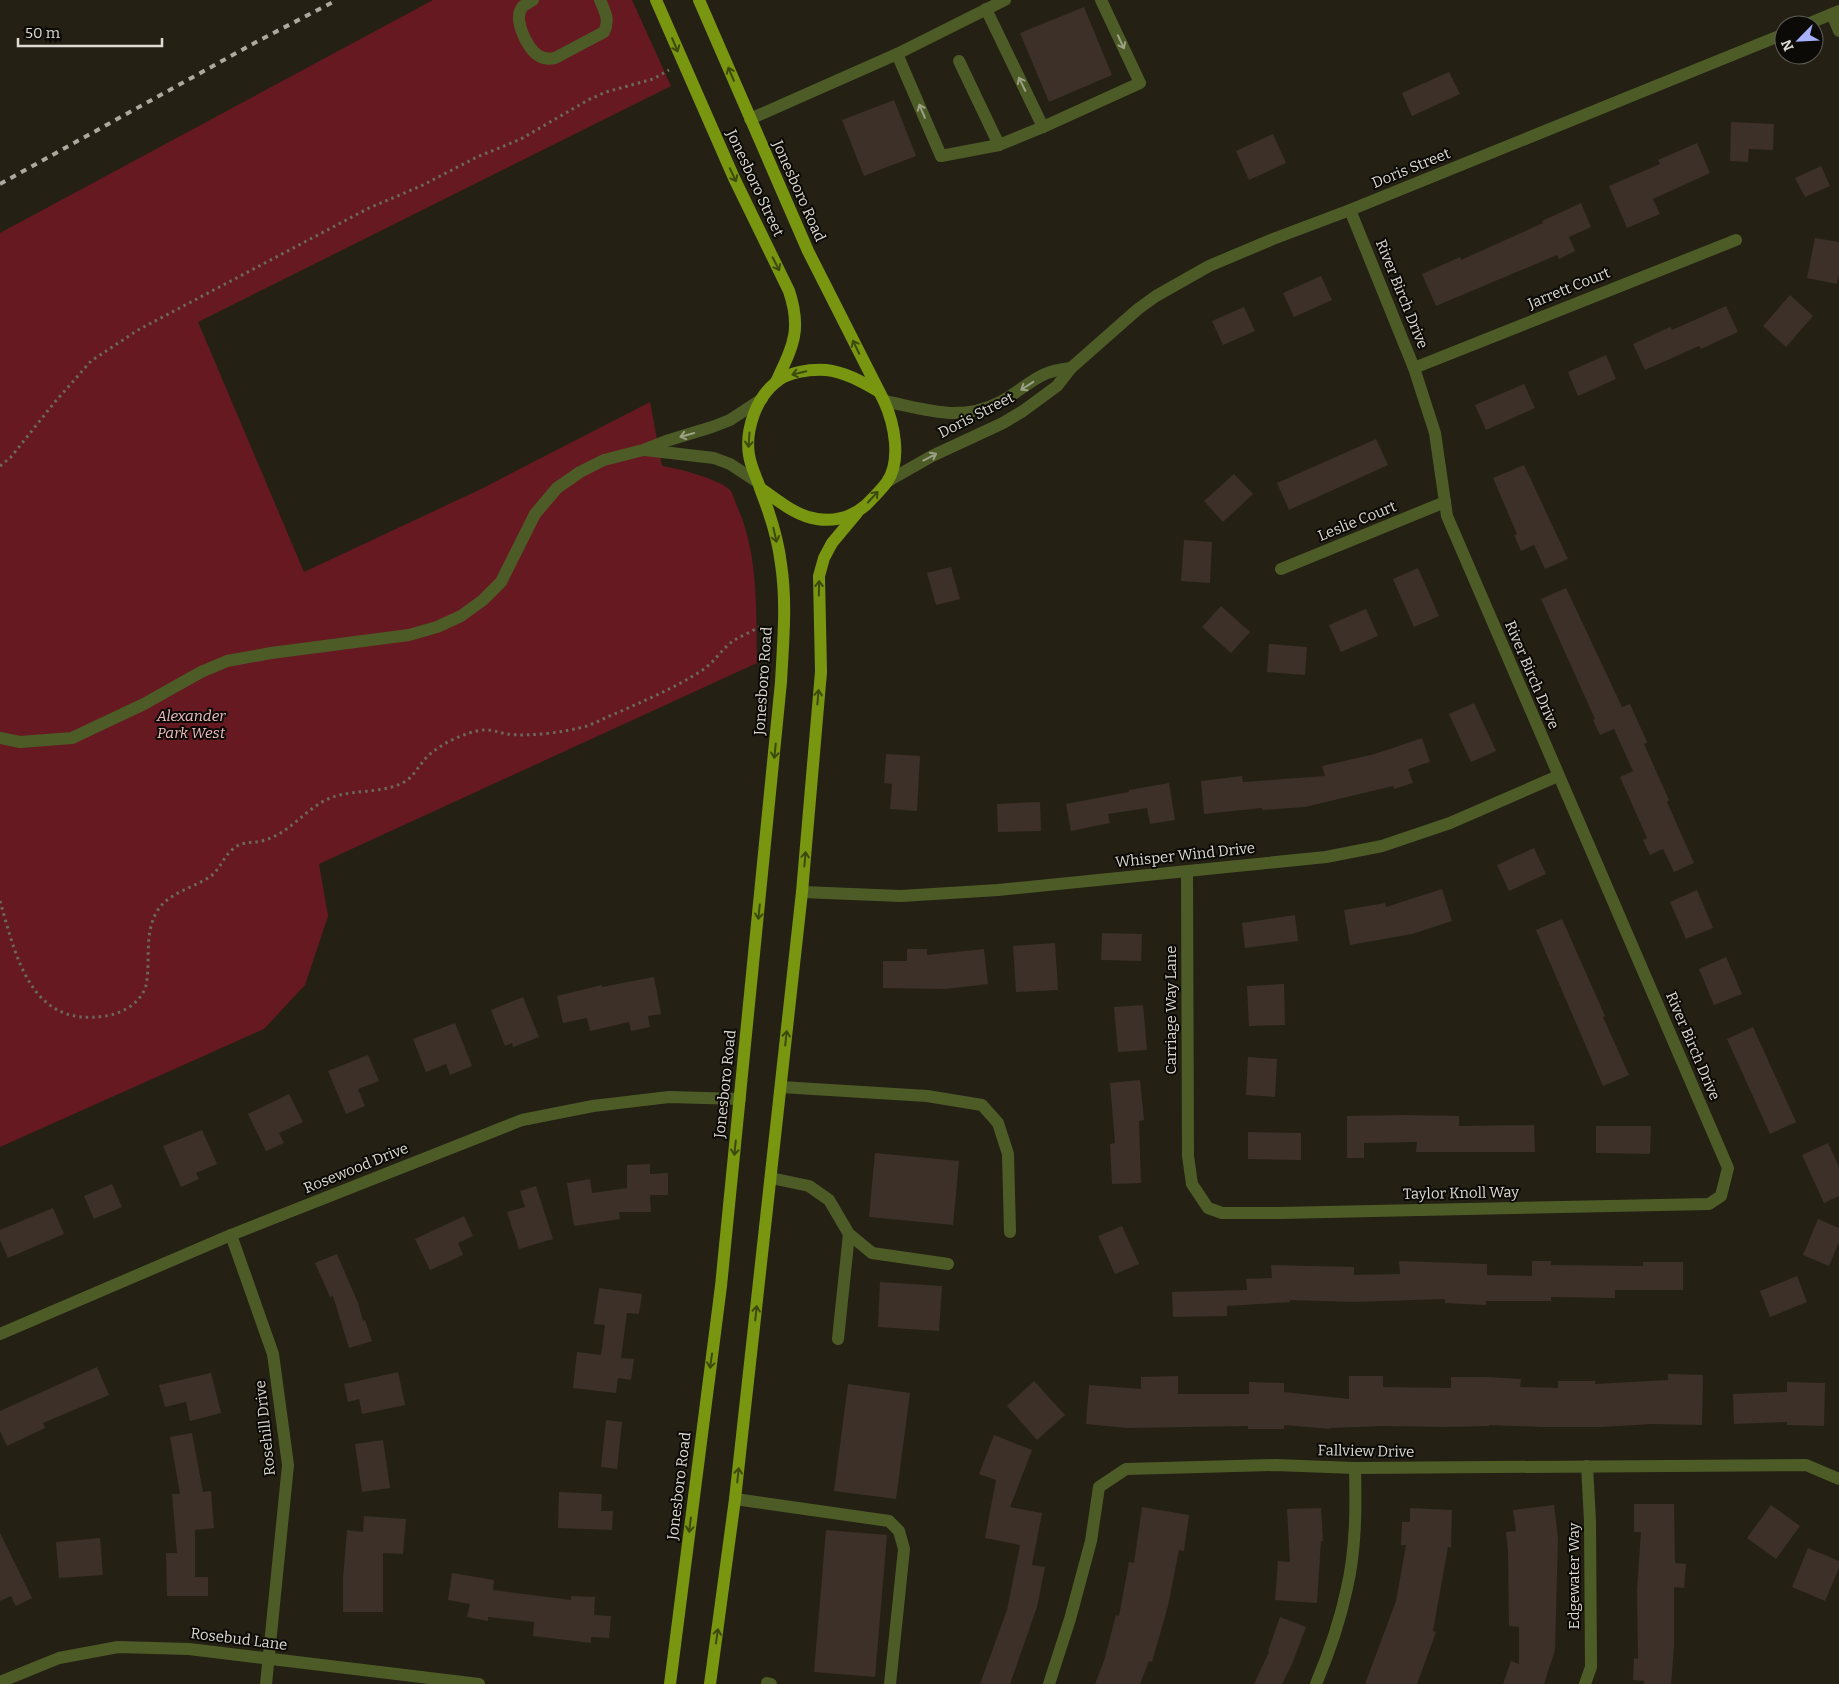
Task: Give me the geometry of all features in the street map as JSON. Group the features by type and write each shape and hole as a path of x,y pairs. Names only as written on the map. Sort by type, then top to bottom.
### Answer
{"main road":[{"name":"Jonesboro Street","path":"656,0 712,131 790,291 796,324 793,347 776,382"},
{"name":"Jonesboro Road","path":"699,0 808,251 881,396"},
{"path":"710,1684 735,1499 802,892 821,672 819,576 824,558 832,543 857,513 888,481 894,460 895,439 893,425 881,396 841,373 826,370 799,372 776,382 762,399 752,421 749,436 750,464 758,484 796,512 806,517 827,520 847,517 857,513"},
{"name":"Jonesboro Road","path":"670,1684 721,1286 781,688 784,628 781,564 774,528 758,484"}],"street":[{"path":"533,0 523,6 519,13 520,28 529,45 539,56 549,59 555,58 604,32 608,24 608,16 600,0"},
{"path":"750,119 897,54 1005,0"},
{"path":"897,54 942,156 1000,145 1043,128 1140,83 1101,0"},
{"path":"986,10 1043,128"},
{"path":"1835,13 1839,31"},
{"name":"Doris Street","path":"888,481 932,456 989,430 1023,411 1057,386 1071,368 1138,310 1182,280 1240,253 1774,38"},
{"path":"959,61 1000,145"},
{"name":"River Birch Drive","path":"1350,210 1414,368 1435,432 1447,516 1717,1142"},
{"name":"Jarrett Court","path":"1414,368 1736,240"},
{"name":"Doris Street","path":"881,396 927,412 958,414 973,412 998,403 1045,374 1071,368"},
{"path":"0,738 20,742 72,738 144,704 201,672 227,661 271,653 409,635 437,627 461,616 483,600 501,582 535,514 557,488 580,472 604,460 643,450 730,420 762,399"},
{"path":"643,450 714,458 730,464 758,484"},
{"name":"Leslie Court","path":"1281,570 1445,502"},
{"name":"Whisper Wind Drive","path":"802,892 901,896 998,890 1326,857 1382,846 1450,823 1558,776"},
{"name":"Carriage Way Lane","path":"1186,872 1188,1148"},
{"path":"781,1087 927,1096 982,1105 998,1123 1008,1154 1010,1232"},
{"name":"Rosewood Drive","path":"0,1334 231,1235 522,1120 593,1106 669,1098 740,1099"},
{"name":"Taylor Knoll Way","path":"1188,1148 1192,1184 1208,1208 1222,1213 1279,1213 1709,1204 1721,1196 1728,1168 1717,1142"},
{"path":"771,1178 809,1186 829,1200 849,1234 872,1254 948,1264"},
{"path":"838,1339 849,1234"},
{"name":"Rosehill Drive","path":"231,1235 273,1354 288,1465 266,1684"},
{"name":"Fallview Drive","path":"1049,1684 1070,1618 1091,1541 1099,1487 1126,1470 1275,1465 1355,1468 1806,1465 1839,1478"},
{"name":"Edgewater Way","path":"1585,1684 1591,1667 1590,1522 1587,1466"},
{"path":"1316,1684 1329,1651 1348,1587 1356,1519 1355,1468"},
{"path":"735,1499 888,1521 899,1531 904,1549 890,1684"},
{"name":"Rosebud Lane","path":"0,1682 59,1658 118,1647 189,1649 479,1684"},
{"path":"766,1683 771,1684"}],"path":[{"path":"0,466 11,457 54,403 91,361 138,330 369,208 421,186 477,157 521,139 588,100 606,92 653,79 669,70"},
{"path":"0,901 21,968 34,991 49,1006 67,1014 89,1017 105,1016 120,1012 132,1006 148,983 147,957 150,931 159,908 171,897 188,890 212,875 232,849 243,842 265,840 284,831 312,808 333,797 392,787 407,780 418,770 430,754 452,740 465,735 484,730 507,734 545,733 586,726 601,720 663,693 706,668 732,641 759,627"}],"green space":[{"name":"Alexander Park West","path":"433,0 632,0 671,86 198,322 304,572 479,490 650,402 662,466 708,478 725,486 734,497 749,542 755,582 757,663 319,864 328,916 305,985 264,1029 0,1147 0,233"}],"building":[{"path":"1084,7 1112,75 1049,102 1020,33"},
{"path":"1449,72 1460,94 1412,116 1402,93"},
{"path":"894,100 916,156 864,176 842,120"},
{"path":"1731,122 1774,124 1773,150 1749,149 1748,162 1730,161"},
{"path":"1273,134 1286,163 1249,180 1236,151"},
{"path":"1697,143 1710,173 1653,199 1660,214 1627,228 1609,186 1660,164 1658,160"},
{"path":"1821,166 1830,186 1805,197 1795,178"},
{"path":"1581,203 1591,227 1569,237 1575,251 1559,259 1557,255 1436,306 1422,274 1460,257 1461,260 1543,223 1542,221"},
{"path":"1815,238 1839,242 1839,274 1837,284 1807,278"},
{"path":"1321,276 1332,300 1294,317 1283,293"},
{"path":"1790,295 1813,316 1786,347 1763,326"},
{"path":"1726,306 1738,332 1701,349 1699,346 1645,370 1633,344 1670,327 1672,330"},
{"path":"1244,307 1255,331 1223,345 1212,321"},
{"path":"1606,355 1616,379 1578,396 1568,372"},
{"path":"1524,384 1535,408 1486,430 1475,405"},
{"path":"1376,439 1388,465 1289,510 1277,483"},
{"path":"1524,465 1568,559 1545,569 1534,545 1521,551 1514,535 1517,534 1493,478"},
{"path":"1234,474 1253,494 1223,522 1204,501"},
{"path":"1184,540 1212,542 1210,583 1181,581"},
{"path":"951,567 960,599 936,605 927,573"},
{"path":"1418,568 1439,616 1414,627 1393,579"},
{"path":"1566,588 1622,707 1630,704 1647,742 1644,744 1669,800 1667,802 1694,863 1674,872 1663,849 1650,855 1643,840 1647,838 1620,777 1633,771 1614,729 1600,735 1593,720 1595,719 1541,599"},
{"path":"1221,606 1250,632 1231,653 1202,627"},
{"path":"1366,609 1378,636 1341,652 1329,625"},
{"path":"1269,644 1307,647 1305,675 1267,672"},
{"path":"1474,703 1496,751 1471,762 1449,714"},
{"path":"1422,738 1430,762 1408,769 1413,783 1394,789 1393,786 1305,807 1262,810 1262,808 1204,814 1201,781 1242,776 1243,782 1325,776 1322,766 1375,754"},
{"path":"886,754 920,756 917,811 890,809 892,784 884,783"},
{"path":"1169,783 1175,820 1150,824 1147,808 1108,814 1110,823 1071,831 1066,804"},
{"path":"1040,802 1041,831 998,832 997,804"},
{"path":"1534,848 1546,874 1509,891 1497,865"},
{"path":"1442,889 1452,921 1412,934 1350,945 1344,910 1385,903 1386,907"},
{"path":"1697,890 1713,928 1686,939 1670,902"},
{"path":"1295,915 1298,941 1245,948 1242,923"},
{"path":"1562,919 1629,1075 1603,1086 1536,930"},
{"path":"1102,933 1142,934 1141,961 1101,960"},
{"path":"1055,943 1058,990 1016,992 1013,946"},
{"path":"907,949 927,949 927,955 984,949 988,984 946,989 883,988 883,961 907,961"},
{"path":"1726,957 1742,994 1714,1005 1699,969"},
{"path":"654,977 661,1014 648,1016 650,1027 631,1031 629,1022 590,1031 587,1018 563,1023 557,996 602,985 602,987"},
{"path":"1284,984 1285,1025 1249,1026 1247,986"},
{"path":"523,997 539,1037 513,1047 512,1043 505,1046 491,1010"},
{"path":"1143,1005 1147,1050 1118,1052 1114,1007"},
{"path":"455,1023 472,1066 450,1075 446,1064 426,1072 413,1039"},
{"path":"1753,1027 1796,1122 1770,1134 1727,1039"},
{"path":"368,1055 379,1081 358,1089 365,1106 346,1114 328,1071"},
{"path":"1248,1057 1277,1059 1275,1097 1246,1095"},
{"path":"1140,1080 1144,1120 1139,1121 1141,1183 1112,1184 1110,1144 1115,1143 1110,1083"},
{"path":"289,1094 303,1122 279,1133 284,1143 266,1151 248,1114"},
{"path":"1347,1116 1459,1116 1459,1126 1534,1125 1535,1152 1416,1152 1417,1142 1364,1143 1364,1158 1347,1158"},
{"path":"1596,1126 1651,1126 1650,1154 1596,1153"},
{"path":"202,1130 217,1164 196,1173 199,1179 181,1187 163,1146"},
{"path":"1248,1132 1301,1133 1301,1160 1248,1159"},
{"path":"1828,1143 1839,1167 1839,1196 1824,1203 1802,1155"},
{"path":"875,1153 959,1161 953,1225 869,1217"},
{"path":"650,1164 650,1174 668,1173 668,1195 650,1195 651,1212 619,1212 620,1219 574,1226 567,1183 590,1179 592,1193 627,1188 627,1165"},
{"path":"112,1184 122,1207 94,1219 84,1196"},
{"path":"536,1186 553,1239 519,1249 507,1212 525,1207 520,1191"},
{"path":"53,1208 64,1234 8,1258 0,1240 0,1230"},
{"path":"464,1216 473,1236 458,1243 463,1255 430,1270 415,1239"},
{"path":"1818,1219 1839,1228 1839,1242 1829,1266 1803,1255"},
{"path":"1122,1226 1139,1264 1115,1274 1098,1236"},
{"path":"337,1254 372,1341 349,1348 333,1296 330,1297 315,1263"},
{"path":"1399,1261 1487,1264 1487,1275 1532,1276 1532,1261 1551,1261 1551,1265 1643,1266 1643,1262 1683,1262 1683,1290 1615,1290 1615,1298 1551,1297 1551,1301 1486,1301 1486,1305 1445,1303 1445,1299 1353,1302 1290,1300 1290,1302 1227,1306 1227,1316 1173,1317 1172,1292 1247,1290 1246,1279 1272,1278 1271,1265 1354,1267 1354,1275 1400,1274"},
{"path":"1797,1276 1807,1302 1770,1317 1760,1291"},
{"path":"880,1282 942,1286 939,1331 878,1327"},
{"path":"599,1288 642,1294 639,1314 627,1313 621,1358 634,1359 631,1380 618,1378 616,1393 573,1388 577,1352 601,1355 605,1325 594,1324"},
{"path":"97,1367 109,1395 43,1423 45,1428 7,1446 0,1431 0,1411"},
{"path":"398,1372 405,1405 362,1414 359,1399 348,1402 344,1384"},
{"path":"211,1373 221,1413 190,1421 186,1402 165,1407 159,1385"},
{"path":"1668,1374 1703,1375 1702,1425 1653,1424 1601,1427 1383,1426 1330,1429 1284,1425 1284,1429 1248,1429 1248,1426 1127,1428 1086,1424 1089,1385 1141,1389 1141,1377 1178,1376 1178,1394 1249,1394 1249,1382 1284,1383 1284,1392 1349,1399 1349,1376 1383,1376 1383,1387 1451,1388 1451,1377 1488,1377 1521,1379 1520,1387 1558,1388 1558,1381 1595,1381 1595,1384 1668,1380"},
{"path":"1034,1381 1065,1415 1037,1440 1007,1406"},
{"path":"1787,1382 1825,1383 1824,1426 1787,1425 1787,1422 1734,1424 1733,1394 1787,1392"},
{"path":"848,1384 910,1393 896,1499 834,1491"},
{"path":"606,1420 622,1422 617,1469 601,1467"},
{"path":"192,1433 203,1492 211,1491 214,1528 195,1530 195,1577 208,1577 208,1596 167,1596 166,1553 177,1553 172,1494 180,1494 170,1437"},
{"path":"994,1435 1032,1450 1010,1507 1042,1513 1032,1565 1045,1567 1037,1607 1010,1684 980,1684 1007,1610 1020,1545 985,1538 996,1480 979,1474"},
{"path":"383,1440 390,1488 362,1492 355,1444"},
{"path":"559,1492 602,1494 601,1511 613,1511 612,1530 558,1528"},
{"path":"1634,1504 1674,1504 1675,1563 1686,1564 1684,1588 1674,1587 1674,1646 1671,1684 1644,1684 1644,1681 1633,1680 1634,1658 1638,1659 1637,1590 1641,1532 1634,1532"},
{"path":"1554,1505 1558,1538 1555,1650 1544,1684 1503,1684 1511,1661 1519,1664 1519,1627 1509,1626 1506,1532 1516,1531 1513,1510"},
{"path":"1771,1505 1800,1526 1776,1559 1747,1538"},
{"path":"1142,1507 1189,1515 1184,1551 1179,1550 1168,1606 1152,1662 1149,1661 1140,1684 1095,1684 1104,1661 1116,1615 1119,1616 1129,1562 1134,1563"},
{"path":"1321,1508 1323,1541 1321,1541 1317,1603 1275,1600 1278,1561 1290,1562 1287,1509"},
{"path":"1410,1508 1452,1510 1451,1547 1448,1547 1433,1631 1436,1632 1417,1684 1365,1684 1396,1601 1406,1545 1401,1545 1402,1522 1410,1522"},
{"path":"364,1516 406,1519 403,1554 383,1553 383,1612 343,1612 343,1578 347,1530 363,1532"},
{"path":"826,1530 887,1535 875,1677 814,1672"},
{"path":"0,1533 32,1598 16,1606 11,1596 0,1601"},
{"path":"100,1538 103,1575 59,1578 56,1542"},
{"path":"1808,1548 1839,1561 1839,1568 1825,1601 1792,1587"},
{"path":"452,1573 494,1580 493,1590 571,1600 571,1596 595,1597 594,1615 611,1616 609,1638 591,1637 591,1643 533,1636 534,1622 488,1617 488,1621 467,1617 470,1604 448,1600"},
{"path":"1280,1617 1306,1627 1292,1664 1282,1684 1254,1684 1269,1652"}],"railway":[{"path":"0,184 258,41 337,0"}]}
